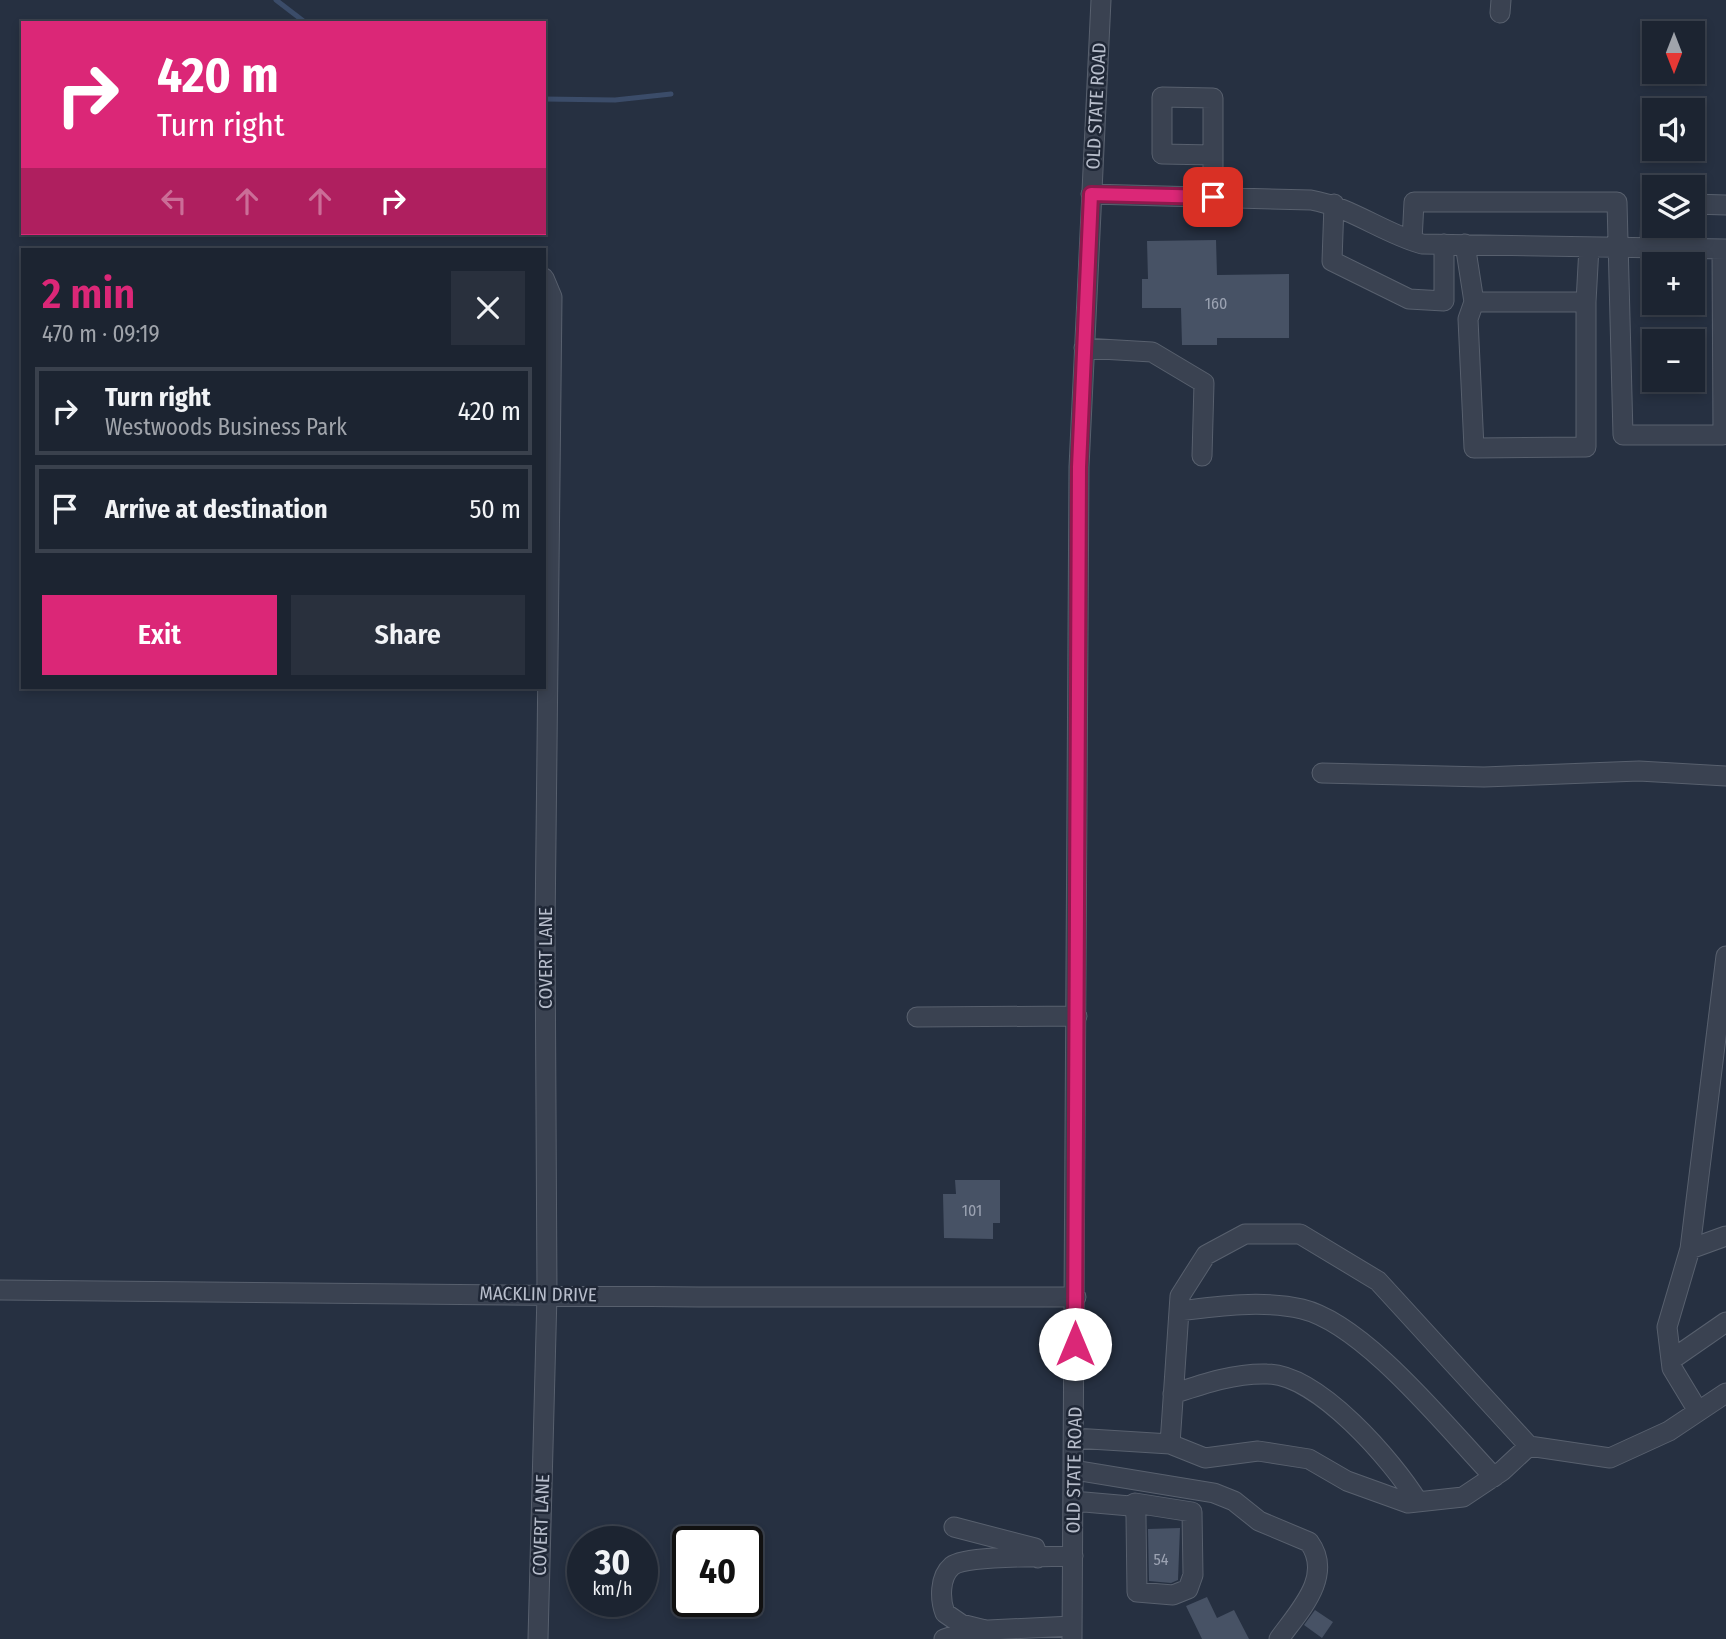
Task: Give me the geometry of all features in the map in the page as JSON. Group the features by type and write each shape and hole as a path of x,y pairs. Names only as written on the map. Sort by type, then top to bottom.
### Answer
{"street":[{"name":"OLD STATE ROAD","path":"1072,1633 1079,480 1101,0"},
{"path":"1213,155 1213,197"},
{"path":"1091,194 1311,200 1334,204 1398,237 1412,241 1444,244 1590,247 1618,247 1724,249 1724,435 1623,435 1618,247 1617,202 1414,202 1412,241"},
{"path":"1334,204 1332,261 1409,299 1444,301 1444,244"},
{"path":"1705,204 1726,205"},
{"path":"1650,238 1650,248"},
{"path":"1465,244 1474,302 1468,319 1474,448 1586,447 1586,302 1590,247"},
{"name":"COVERT LANE","path":"537,1639 547,1294 545,929 552,297 546,283"},
{"path":"1474,302 1586,302"},
{"path":"1084,348 1152,352 1204,383 1202,456"},
{"path":"1322,773 1484,777 1639,771 1726,776"},
{"path":"1698,1412 1672,1368 1667,1327 1690,1249 1726,956"},
{"path":"917,1017 1077,1016"},
{"path":"1170,1444 1180,1296 1206,1255 1245,1234 1300,1234 1378,1281 1529,1446 1610,1458 1669,1431 1726,1392"},
{"path":"1690,1249 1726,1236"},
{"name":"MACKLIN DRIVE","path":"0,1290 1076,1297"},
{"path":"1179,1311 1259,1305 1303,1309 1338,1325 1360,1341 1414,1392 1494,1477"},
{"path":"1671,1360 1726,1322"},
{"path":"1174,1394 1214,1380 1269,1374 1302,1384 1355,1424 1402,1475 1418,1502"},
{"path":"1074,1438 1170,1444 1205,1458 1258,1451 1309,1459 1347,1481 1408,1503 1463,1497 1494,1477 1529,1446"},
{"path":"1074,1470 1214,1493 1234,1501 1259,1521 1309,1542 1318,1563 1317,1580 1279,1639"},
{"path":"1073,1501 1130,1506 1135,1509 1137,1592 1173,1595 1188,1589 1193,1575 1192,1511 1135,1503 1130,1506"},
{"path":"954,1527 1035,1548 1038,1558"},
{"path":"985,1630 961,1624 945,1613 941,1596 946,1574 952,1566 962,1562 1073,1556"},
{"path":"944,1639 957,1632 985,1630 1072,1633"}],"building":[{"path":"1216,240 1217,275 1289,274 1289,338 1217,338 1217,345 1182,345 1181,308 1142,308 1142,279 1148,279 1147,241"},
{"path":"955,1180 1000,1180 1000,1223 993,1223 993,1239 944,1238 943,1194 956,1194"},
{"path":"1180,1528 1178,1580 1171,1583 1149,1581 1148,1529"},
{"path":"1207,1597 1217,1618 1234,1610 1249,1639 1202,1639 1186,1606"},
{"path":"1315,1610 1333,1622 1322,1638 1304,1625"}],"waterway":[{"path":"276,0 303,21"},
{"path":"546,99 615,100 671,94"}],"route":[{"path":"1075,1344 1079,467 1091,194 1213,197"}]}
